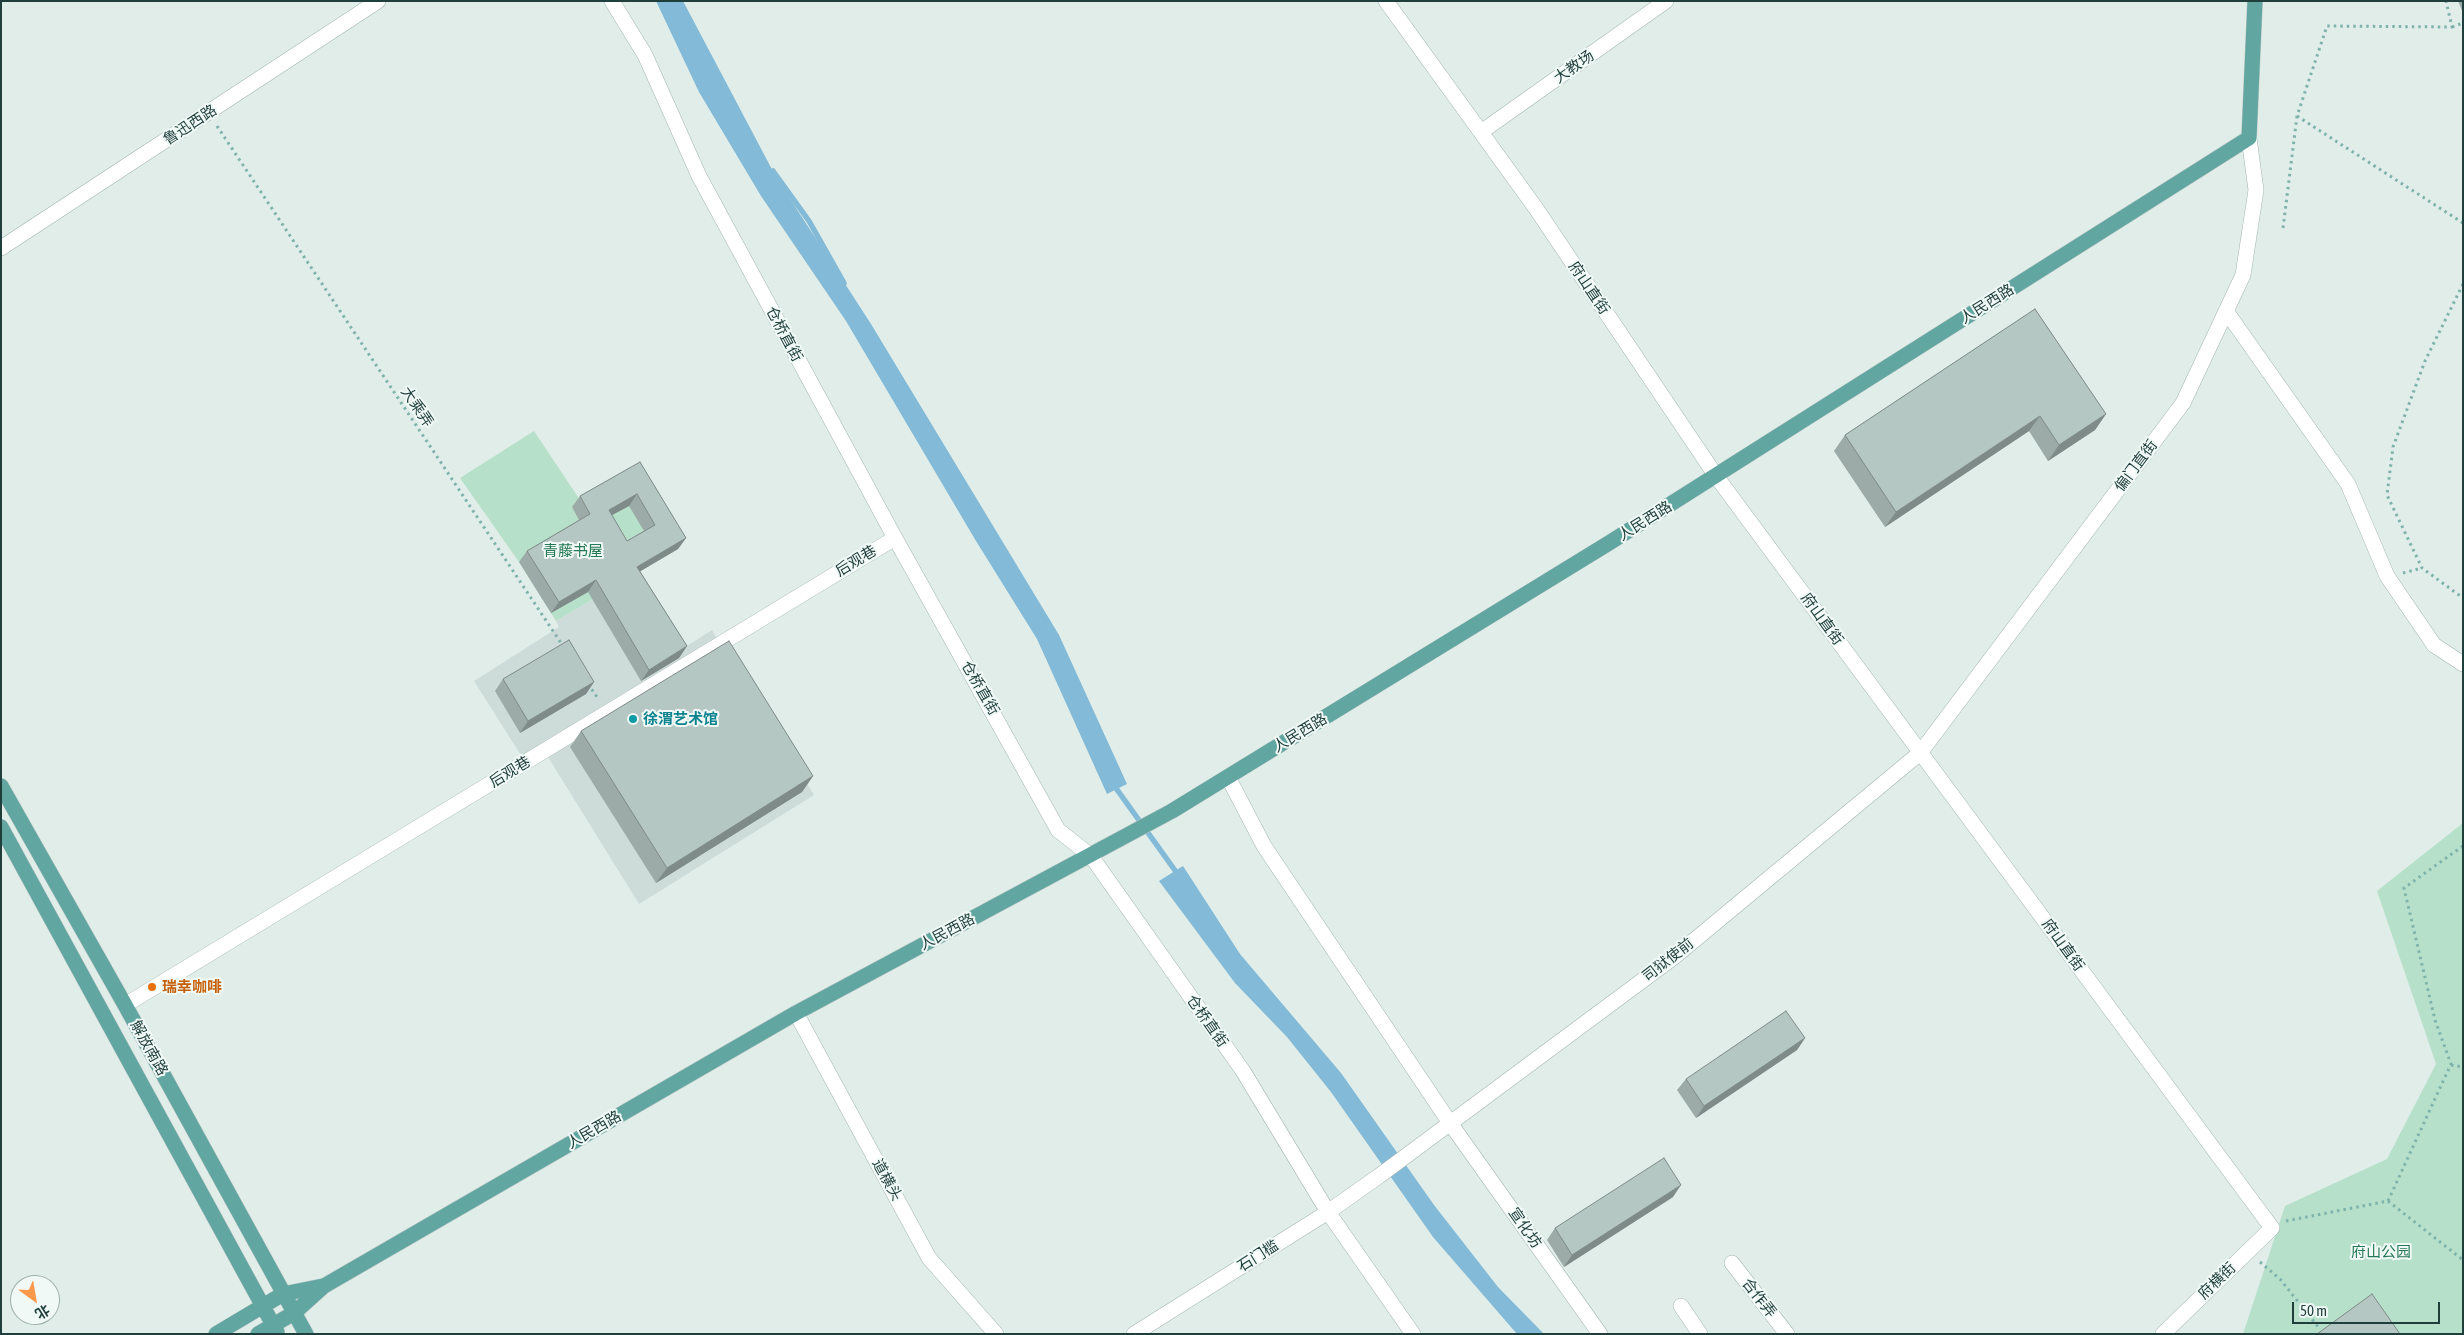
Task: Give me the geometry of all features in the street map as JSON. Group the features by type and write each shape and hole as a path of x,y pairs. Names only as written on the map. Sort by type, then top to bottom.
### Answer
{"main road":[{"path":"2249,138 2255,1"},
{"name":"人民西路","path":"324,1286 796,1013 1129,836 1172,811 1716,476 2249,138"},
{"name":"解放南路","path":"1,786 125,1005 306,1334"},
{"name":"解放南路","path":"1,827 275,1329"},
{"path":"216,1334 283,1294 324,1286"},
{"path":"258,1334 275,1329 324,1286"}],"street":[{"name":"鲁迅西路","path":"1,248 378,1"},
{"name":"仓桥直街","path":"612,1 645,55 698,176 895,538 1058,830 1091,856 1242,1071 1328,1212 1413,1334"},
{"name":"府山直街","path":"1386,1 1535,207 1716,476 2272,1228"},
{"name":"大教场","path":"1481,132 1666,1"},
{"name":"偏门直街","path":"1920,752 2184,403 2243,275 2256,190 2249,138"},
{"path":"2226,311 2348,484 2387,576 2434,645 2463,664"},
{"name":"后观巷","path":"125,1005 895,538"},
{"name":"司狱使前","path":"1379,1176 1674,957 1920,752"},
{"name":"宣化坊","path":"1228,777 1264,846 1450,1123 1600,1334"},
{"name":"道横头","path":"796,1013 929,1258 996,1334"},
{"name":"石门槛","path":"1134,1334 1328,1212 1379,1176"},
{"name":"府横街","path":"2163,1334 2272,1228"},
{"name":"合作弄","path":"1732,1263 1787,1334"},
{"path":"1681,1306 1700,1334"}],"path":[{"path":"2446,1 2452,27"},
{"path":"2283,228 2297,116 2327,26 2452,27 2463,23"},
{"name":"大乘弄","path":"208,113 564,647"},
{"path":"2297,116 2463,223"},
{"path":"2463,284 2425,361 2392,447 2387,495 2422,568 2463,598"},
{"path":"585,680 607,713"},
{"path":"2388,1201 2451,1064 2435,1020 2404,888 2463,846"},
{"path":"2451,1064 2463,1067"},
{"path":"2272,1228 2282,1221 2388,1201 2463,1260"},
{"path":"2246,1252 2280,1279 2319,1328"}],"shaded area":[{"name":"徐渭艺术馆","path":"639,572 685,647 712,630 814,795 639,904 548,757 529,768 474,681 559,627 556,621"}],"green space":[{"name":"青藤书屋","path":"534,431 580,500 646,496 678,549 556,621 519,562 460,478"},
{"name":"府山公园","path":"2463,823 2463,1334 2243,1334 2285,1206 2387,1159 2436,1064 2377,891"}],"water":[{"path":"656,1 683,1 776,177 871,324 1059,635 1127,784 1107,794 1037,639 976,541 846,321 761,196 699,92"},
{"path":"1183,866 1240,954 1341,1073 1434,1205 1498,1287 1544,1334 1517,1334 1433,1237 1331,1092 1287,1037 1235,983 1159,881"}],"building":[{"path":"2035,309 2106,414 2059,445 2040,416 1896,512 1845,435"},
{"path":"640,462 686,538 637,567 687,646 649,670 596,580 559,602 527,551 590,514 580,496","holes":["637,494 655,525 627,541 609,510"]},
{"path":"569,640 594,682 528,721 503,679"},
{"path":"729,641 813,776 667,868 581,731"},
{"path":"1786,1011 1805,1038 1704,1106 1686,1079"},
{"path":"1664,1158 1681,1185 1572,1255 1555,1228"},
{"path":"2372,1294 2400,1334 2317,1334"}],"waterway":[{"path":"773,171 809,221 844,283"},
{"path":"1113,784 1179,876"}],"place":[{"name":"徐渭艺术馆","path":"633,719"},
{"name":"瑞幸咖啡","path":"152,987"}]}
